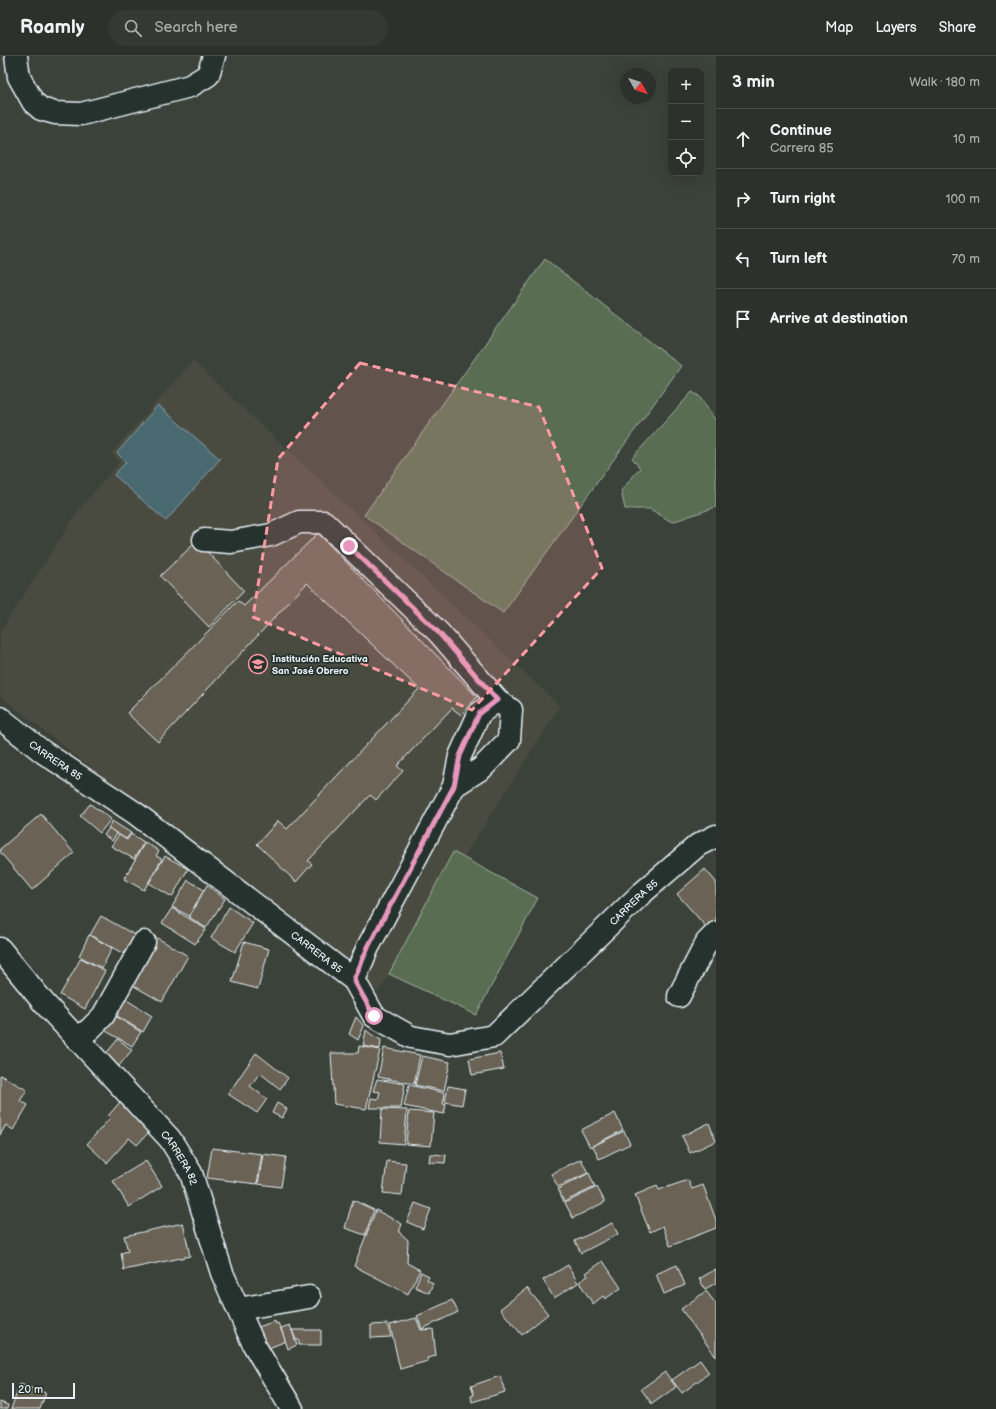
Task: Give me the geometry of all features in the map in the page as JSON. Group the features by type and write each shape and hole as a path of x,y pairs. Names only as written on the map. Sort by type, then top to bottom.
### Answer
{"street":[{"path":"16,56 20,77 33,102 41,109 55,113 81,114 190,86 208,75 214,56"},
{"path":"204,540 230,542 271,535 300,522 324,522 439,633 497,700 511,710 509,740 482,768 454,786"},
{"path":"354,980 368,947 454,786 460,756 479,714 497,700"},
{"name":"CARRERA 85","path":"0,718 43,752 135,813 354,980 374,1016 411,1037 450,1044 494,1036 641,894 698,845 716,836"},
{"path":"679,996 707,942 716,933"},
{"path":"76,1038 89,1030 103,1016 144,942"},
{"name":"CARRERA 82","path":"0,949 44,1003 170,1139 191,1173 222,1273 254,1345 292,1409"},
{"path":"238,1309 309,1297"}],"highlighted area":[{"path":"360,363 539,407 602,568 472,710 253,617 278,459"}],"shaded area":[{"name":"Institución Educativa San José Obrero","path":"193,361 560,706 378,992 0,696 0,632 79,510 119,462 111,453"}],"green space":[{"path":"545,259 681,366 503,613 364,515"},
{"path":"692,392 699,396 716,421 716,507 672,522 650,509 625,509 621,491 640,468 632,458"},
{"path":"453,852 538,898 476,1015 389,974"}],"water":[{"path":"158,405 220,459 166,521 114,475 126,462 117,453"}],"building":[{"path":"318,533 477,697 461,715 452,708 397,766 403,771 376,800 370,795 308,861 312,864 296,882 257,844 278,821 287,829 419,689 307,583 158,742 127,713 238,601 244,606"},
{"path":"197,541 244,591 209,627 160,576"},
{"path":"90,804 111,819 100,833 80,816"},
{"path":"41,814 74,853 32,890 0,852 0,849"},
{"path":"112,821 131,833 126,839 108,828"},
{"path":"109,828 117,834 112,841 104,835"},
{"path":"131,834 144,842 134,859 111,846 119,835 127,840"},
{"path":"145,842 159,851 156,856 162,859 144,890 124,879"},
{"path":"165,856 188,869 172,897 149,883"},
{"path":"705,869 716,882 716,920 707,928 677,894"},
{"path":"188,880 204,890 189,916 172,907"},
{"path":"207,885 225,899 206,928 189,917"},
{"path":"229,907 253,923 235,952 211,938"},
{"path":"172,908 206,929 195,944 162,923"},
{"path":"101,916 142,939 131,958 90,935"},
{"path":"89,935 112,948 102,968 79,956"},
{"path":"154,936 188,956 162,1002 127,982"},
{"path":"244,942 269,949 258,989 232,982"},
{"path":"81,958 105,971 85,1009 60,995"},
{"path":"119,995 152,1016 143,1032 109,1011"},
{"path":"109,1012 141,1032 132,1046 99,1027"},
{"path":"356,1017 364,1026 358,1040 349,1034"},
{"path":"366,1030 381,1040 380,1049 363,1046"},
{"path":"118,1039 132,1050 118,1067 104,1056"},
{"path":"359,1046 380,1050 366,1109 334,1104 331,1053 358,1053"},
{"path":"384,1048 420,1055 414,1084 378,1077"},
{"path":"256,1053 288,1078 280,1089 260,1073 250,1086 267,1099 257,1113 228,1094"},
{"path":"500,1053 504,1069 472,1075 469,1059"},
{"path":"422,1056 450,1062 444,1091 415,1085"},
{"path":"0,1075 27,1090 20,1101 28,1105 13,1130 6,1125 0,1135"},
{"path":"377,1079 405,1084 401,1108 369,1108 371,1098 378,1099 380,1092 373,1091"},
{"path":"409,1085 445,1093 443,1104 446,1105 444,1114 404,1106"},
{"path":"448,1086 465,1089 462,1105 445,1102"},
{"path":"120,1102 143,1122 150,1131 137,1145 129,1138 107,1163 87,1144 110,1118 108,1116"},
{"path":"277,1103 287,1109 282,1118 272,1113"},
{"path":"382,1109 407,1110 404,1144 380,1142"},
{"path":"409,1111 434,1113 431,1146 406,1144"},
{"path":"615,1113 623,1130 590,1147 581,1130"},
{"path":"709,1123 716,1141 690,1153 682,1136"},
{"path":"624,1131 630,1144 599,1159 593,1146"},
{"path":"212,1148 262,1154 257,1184 207,1178"},
{"path":"263,1154 286,1157 281,1187 258,1184"},
{"path":"430,1154 446,1155 445,1163 429,1162"},
{"path":"581,1159 588,1173 558,1187 551,1174"},
{"path":"146,1161 162,1186 129,1207 113,1181"},
{"path":"387,1161 406,1163 402,1195 383,1193"},
{"path":"589,1173 595,1187 564,1202 558,1189"},
{"path":"688,1180 692,1189 703,1185 716,1220 716,1228 670,1246 663,1226 650,1232 635,1195 657,1186 659,1190"},
{"path":"597,1187 605,1202 573,1218 565,1203"},
{"path":"353,1200 374,1210 365,1235 345,1228"},
{"path":"415,1203 431,1209 423,1229 407,1222"},
{"path":"376,1210 402,1224 399,1232 408,1240 407,1263 420,1270 408,1294 354,1266"},
{"path":"183,1223 190,1256 124,1270 121,1253 128,1251 124,1236"},
{"path":"612,1223 618,1234 581,1253 575,1241"},
{"path":"603,1261 621,1288 605,1299 603,1296 593,1304 579,1282 588,1276 586,1273"},
{"path":"568,1265 578,1283 554,1298 543,1280"},
{"path":"677,1265 685,1285 664,1294 656,1274"},
{"path":"716,1269 716,1283 705,1289 699,1279"},
{"path":"421,1272 429,1276 427,1280 433,1283 429,1293 415,1287"},
{"path":"527,1288 548,1314 522,1335 500,1309"},
{"path":"706,1291 716,1304 716,1357 681,1309"},
{"path":"452,1300 458,1312 422,1329 417,1316"},
{"path":"416,1318 421,1330 433,1329 436,1356 427,1358 428,1361 400,1369 390,1325"},
{"path":"275,1321 276,1324 278,1323 286,1341 264,1350 256,1328"},
{"path":"388,1324 391,1337 371,1338 371,1325"},
{"path":"290,1325 297,1345 288,1349 281,1328"},
{"path":"292,1330 321,1330 321,1345 299,1345 299,1340 296,1340"},
{"path":"700,1360 709,1373 682,1393 672,1380"},
{"path":"665,1372 676,1387 652,1404 641,1389"},
{"path":"500,1376 505,1392 472,1402 471,1396 474,1395 471,1386"},
{"path":"20,1384 46,1393 40,1409 11,1409"},
{"path":"0,1402 8,1405 7,1409 0,1409"}],"place":[{"name":"Institución Educativa San José Obrero","path":"258,664"}],"route":[{"path":"349,546 439,633 497,700 479,714 460,756 454,786 368,947 354,980 374,1016"}]}
